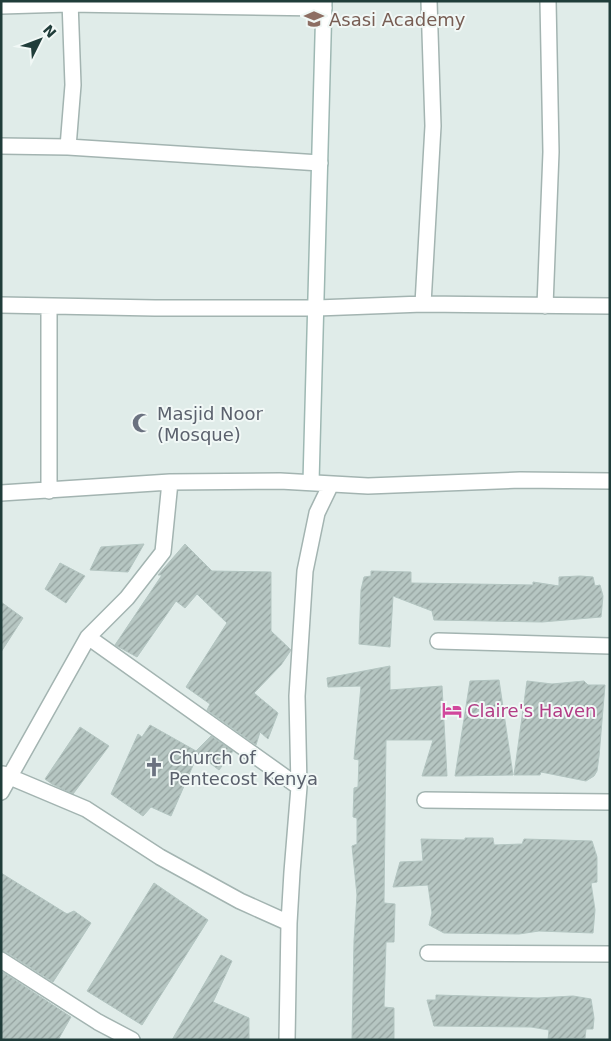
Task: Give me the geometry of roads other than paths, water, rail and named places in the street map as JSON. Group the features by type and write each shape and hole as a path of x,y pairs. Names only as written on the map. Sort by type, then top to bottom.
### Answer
{"street":[{"path":"423,304 433,126 430,1"},
{"path":"545,306 551,152 548,1"},
{"path":"68,147 73,84 69,2"},
{"path":"1,6 69,2 324,5 312,482"},
{"path":"1,146 68,147 320,163"},
{"path":"1,305 154,308 317,308 423,304 610,306"},
{"path":"49,306 49,491"},
{"path":"1,493 170,482 280,481 368,486 520,480 610,481"},
{"path":"1,792 5,775 88,636 127,598 163,552 170,482"},
{"path":"287,1040 289,922 299,787 297,696 305,571 317,513 332,484"},
{"path":"88,636 299,787"},
{"path":"438,641 610,646"},
{"path":"5,775 86,809 160,857 240,902 289,922"},
{"path":"426,800 610,802"},
{"path":"428,953 610,954"},
{"path":"1,960 98,1022 132,1040"}],"place":[{"name":"Asasi Academy","path":"314,19"},
{"name":"Masjid Noor (Mosque)","path":"142,423"},
{"name":"Claire's Haven","path":"452,710"},
{"name":"Church of Pentecost Kenya","path":"154,767"}]}
